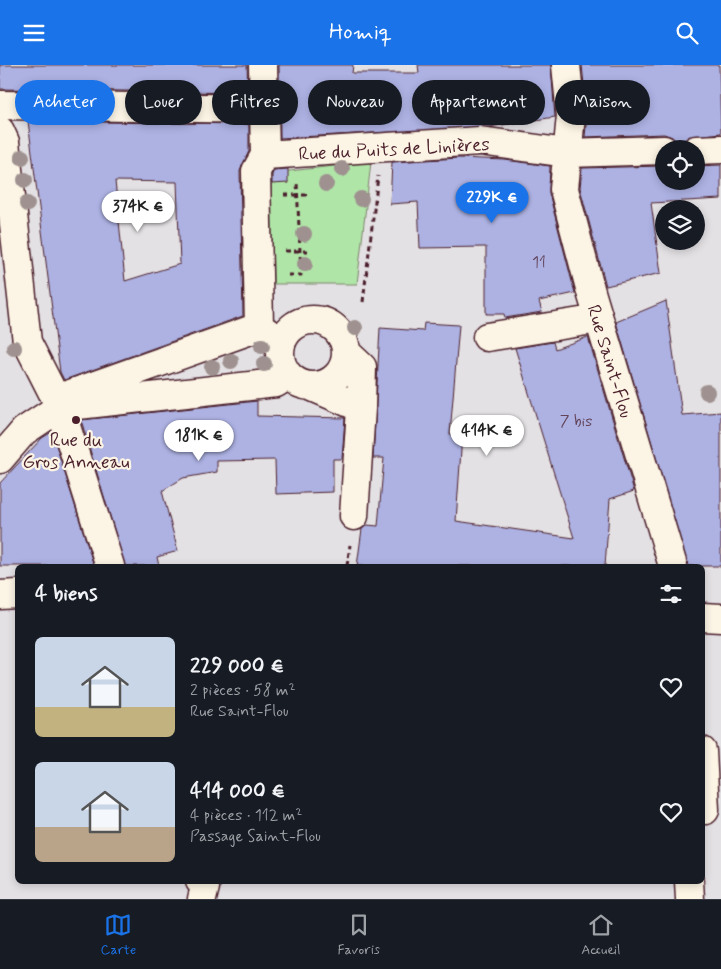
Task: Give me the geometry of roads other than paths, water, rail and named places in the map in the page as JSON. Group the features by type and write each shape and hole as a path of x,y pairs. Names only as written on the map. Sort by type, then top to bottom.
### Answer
{"street":[{"path":"263,65 263,80"},
{"name":"Rue Saint-Flou","path":"566,65 570,115 564,189 599,319 672,564"},
{"path":"0,105 212,108"},
{"path":"259,327 256,171 265,155 264,125"},
{"path":"0,131 5,142 27,342 58,403 109,564"},
{"name":"Rue du Puits de Linières","path":"265,155 480,141 567,153 655,151"},
{"path":"705,150 721,149"},
{"path":"58,403 299,381 321,385 335,377 345,364 347,353 341,333 324,321 314,319 304,320 294,325 282,341 280,359 299,381 361,408"},
{"path":"487,337 599,319"},
{"path":"0,459 24,431 58,403 259,327"},
{"path":"259,327 282,341"},
{"path":"347,353 362,367 354,516"},
{"path":"0,595 15,594"},
{"path":"705,617 721,618"},
{"path":"202,884 205,887 202,899"},
{"path":"689,884 690,899"}],"place":[{"name":"Rue du Gros Anneau","path":"76,420"}]}
